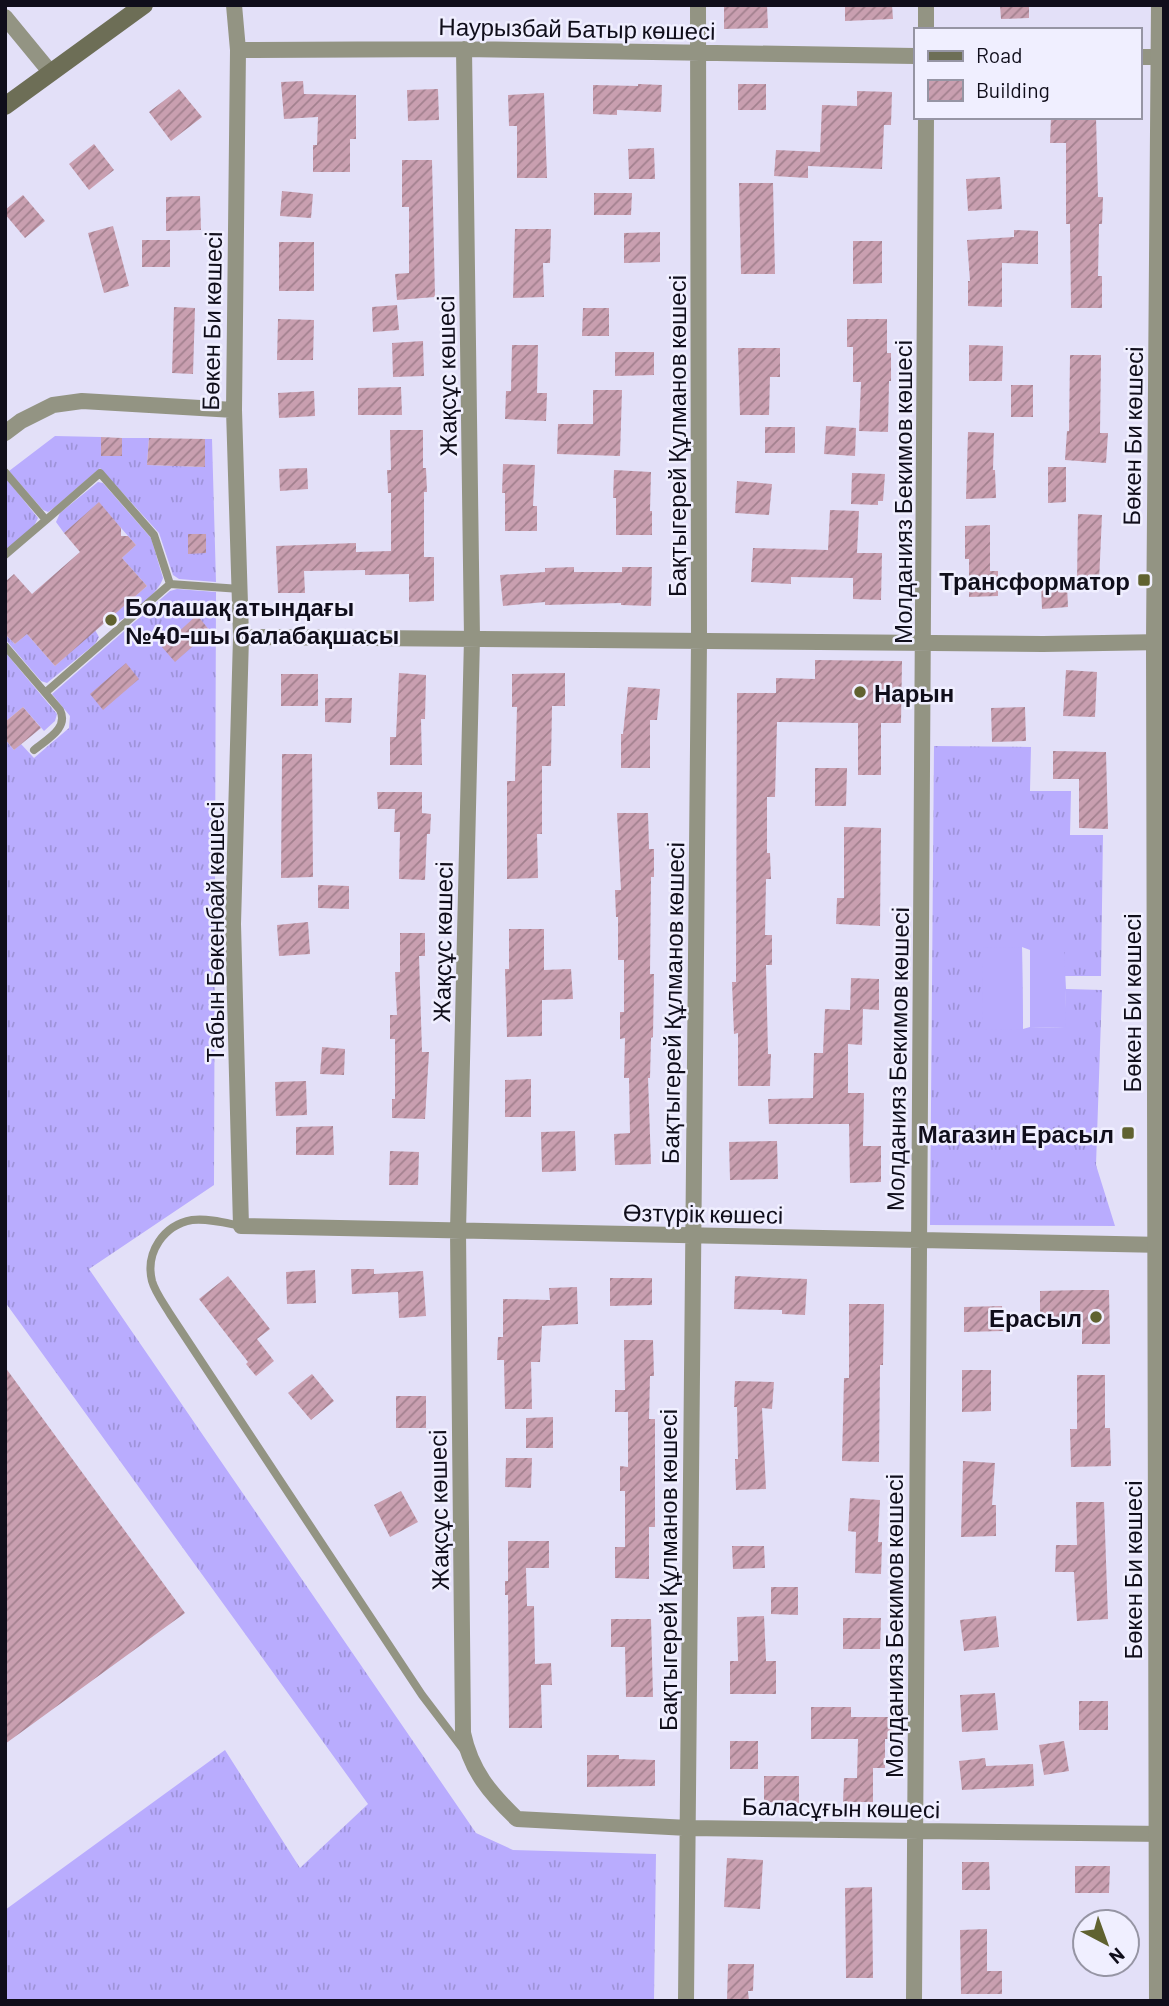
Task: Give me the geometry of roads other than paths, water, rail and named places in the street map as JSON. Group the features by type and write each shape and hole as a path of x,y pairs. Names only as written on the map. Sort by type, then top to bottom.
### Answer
{"main road":[{"path":"5,106 144,5"}],"street":[{"name":"Бөкен Би көшесі","path":"234,5 238,50 234,410 241,637"},
{"name":"Бақтыгерей Құлманов көшесі","path":"686,2001 691,1236 699,642 698,5"},
{"path":"926,5 926,28"},
{"name":"Бөкен Би көшесі","path":"1158,2001 1161,1834 1160,5"},
{"path":"5,16 51,73"},
{"name":"Наурызбай Батыр көшесі","path":"238,50 464,49 914,56"},
{"name":"Жақсұс көшесі","path":"464,49 472,638 458,1231 463,1733 467,1755 477,1774 497,1801 517,1819"},
{"path":"1141,57 1162,57"},
{"name":"Молданияз Бекимов көшесі","path":"914,2001 918,1240 925,643 926,119"},
{"path":"5,433 21,421 53,405 82,401 234,410"},
{"path":"241,637 699,642 1159,642"},
{"name":"Табын Бөкенбай көшесі","path":"241,637 233,925 241,1226"},
{"name":"Өзтүрік көшесі","path":"241,1226 1160,1245"},
{"name":"Баласұғын көшесі","path":"517,1819 688,1828 1161,1834"}],"lane":[{"path":"5,472 46,520"},
{"path":"5,555 100,473 154,535 170,584"},
{"path":"46,692 170,584 240,589"},
{"path":"5,646 60,710 63,722 55,733 34,750"},
{"path":"241,1226 191,1220 170,1231 156,1244 150,1264 152,1282 170,1314 422,1695 467,1755"}],"place":[{"name":"Трансформатор","path":"1144,580"},
{"name":"Болашақ атындағы №40-шы балабақшасы","path":"111,620"},
{"name":"Нарын","path":"860,692"},
{"name":"Магазин Ерасыл","path":"1128,1133"},
{"name":"Ерасыл","path":"1096,1317"}]}
